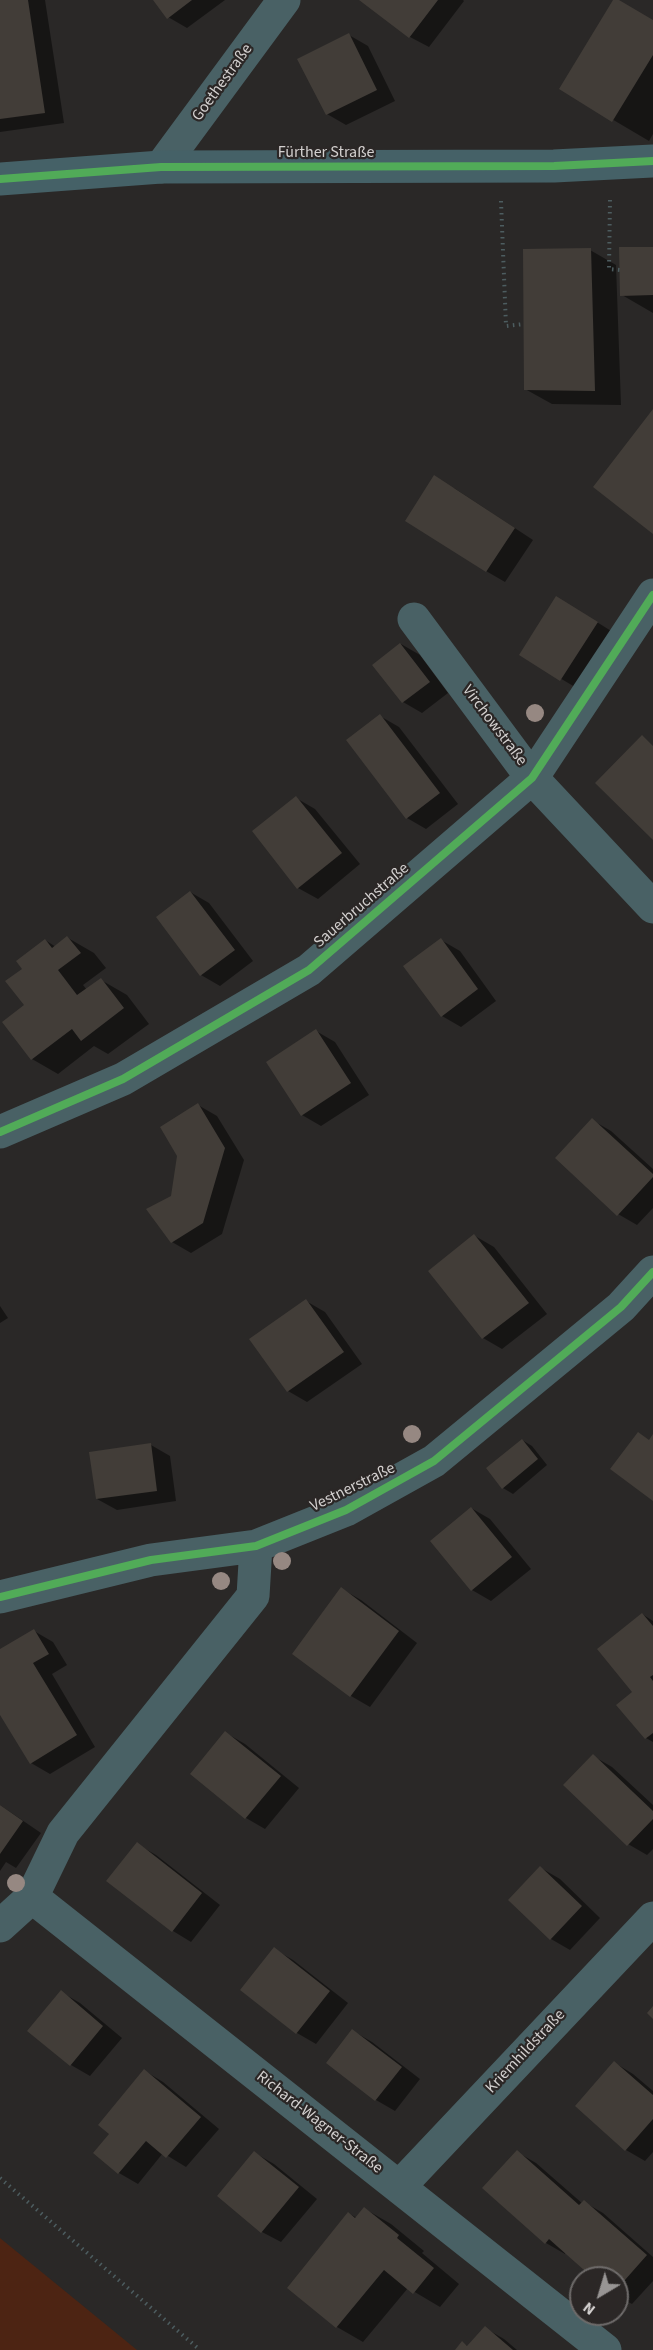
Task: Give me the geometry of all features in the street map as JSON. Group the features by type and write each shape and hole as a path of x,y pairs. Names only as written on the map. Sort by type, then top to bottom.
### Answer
{"main road":[{"name":"Fürther Straße","path":"0,179 161,166 611,165 653,161"}],"street":[{"name":"Goethestraße","path":"161,166 284,0"},
{"name":"Sauerbruchstraße","path":"0,1132 123,1079 309,970 532,778 653,595"},
{"name":"Virchowstraße","path":"414,619 532,778 653,907"},
{"name":"Vestnerstraße","path":"0,1597 151,1560 256,1546 346,1510 434,1461 621,1306 653,1272"},
{"path":"0,1926 32,1897 63,1833 253,1596 256,1546"},
{"name":"Richard-Wagner-Straße","path":"32,1897 605,2350"},
{"name":"Kriemhildstraße","path":"400,2186 653,1918"}],"path":[{"path":"611,165 609,269 620,270"},
{"path":"499,166 506,326 524,324"},
{"path":"0,2178 200,2350"}],"shaded area":[{"path":"0,2238 137,2350 0,2350"}],"building":[{"path":"0,0 28,0 45,113 0,119"},
{"path":"153,0 192,0 167,19"},
{"path":"359,0 438,0 409,38"},
{"path":"613,0 619,0 653,20 653,55 612,122 559,89"},
{"path":"349,33 377,90 326,115 297,59"},
{"path":"619,247 653,247 653,295 620,296"},
{"path":"591,248 595,391 524,390 523,249"},
{"path":"653,409 653,534 593,487"},
{"path":"434,475 515,528 486,572 405,521"},
{"path":"556,596 598,622 560,681 519,655"},
{"path":"400,643 430,682 402,703 372,665"},
{"path":"380,714 440,793 406,819 346,740"},
{"path":"642,735 653,746 653,840 595,783"},
{"path":"296,796 342,853 297,889 252,831"},
{"path":"190,891 235,950 200,976 156,917"},
{"path":"67,936 81,953 58,970 77,995 101,978 124,1008 81,1041 72,1029 31,1060 2,1022 24,1005 5,981 22,969 16,961 45,939 52,948"},
{"path":"441,938 478,989 441,1017 403,966"},
{"path":"316,1029 351,1083 301,1116 266,1062"},
{"path":"198,1103 225,1148 203,1223 171,1243 146,1209 171,1196 177,1156 160,1127"},
{"path":"592,1118 653,1174 653,1177 617,1216 555,1158"},
{"path":"474,1234 529,1303 482,1339 428,1271"},
{"path":"306,1299 344,1352 287,1392 249,1339"},
{"path":"638,1432 649,1440 653,1434 653,1501 610,1469"},
{"path":"522,1439 538,1459 502,1489 486,1468"},
{"path":"151,1443 157,1491 96,1499 89,1452"},
{"path":"471,1507 512,1557 471,1591 430,1541"},
{"path":"341,1587 399,1631 350,1697 292,1654"},
{"path":"642,1613 653,1626 653,1675 650,1677 653,1681 653,1733 645,1739 616,1705 632,1692 597,1649"},
{"path":"34,1629 49,1654 33,1663 77,1735 30,1764 0,1715 0,1649"},
{"path":"225,1731 281,1776 245,1819 190,1774"},
{"path":"593,1754 653,1811 653,1819 627,1846 563,1785"},
{"path":"0,1805 23,1821 0,1854"},
{"path":"137,1842 202,1893 172,1932 106,1881"},
{"path":"540,1866 582,1906 550,1940 508,1900"},
{"path":"274,1947 330,1991 296,2034 240,1990"},
{"path":"61,1990 103,2026 70,2066 27,2031"},
{"path":"653,2006 653,2019 647,2013"},
{"path":"352,2029 402,2067 375,2101 326,2063"},
{"path":"614,2061 653,2095 653,2119 625,2151 575,2106"},
{"path":"144,2069 201,2117 166,2158 146,2141 118,2174 93,2153 109,2134 98,2125"},
{"path":"517,2150 579,2205 584,2200 647,2255 629,2275 629,2266 579,2266 549,2239 545,2244 482,2188"},
{"path":"254,2151 299,2187 261,2233 217,2196"},
{"path":"364,2207 399,2235 397,2238 434,2268 413,2294 384,2270 336,2328 287,2288 348,2212 355,2218"},
{"path":"485,2326 513,2350 455,2350 462,2341 467,2346"}],"cycle path":[{"path":"0,179 161,167 554,166 653,161"},
{"path":"0,1132 123,1079 309,970 532,778 653,595"},
{"path":"0,1597 151,1560 256,1546 346,1510 434,1461 621,1307 653,1272"}]}
